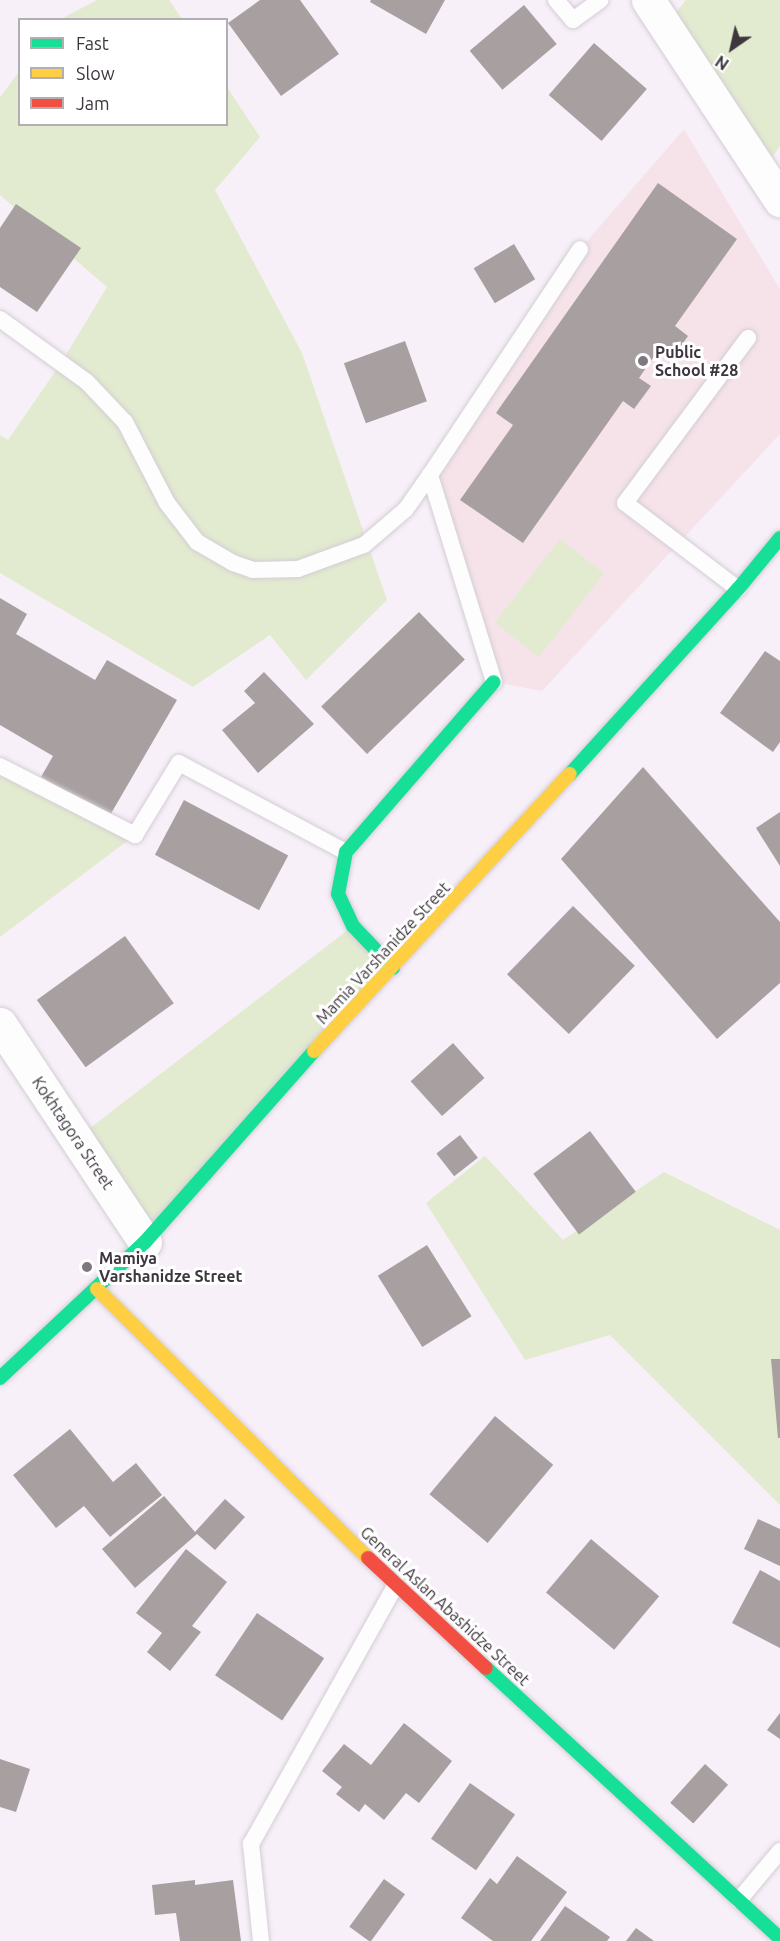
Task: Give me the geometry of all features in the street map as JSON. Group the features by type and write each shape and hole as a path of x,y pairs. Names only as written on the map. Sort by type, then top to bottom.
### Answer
{"street":[{"path":"648,0 780,200"},
{"name":"Mamia Varshanidze Street","path":"0,1378 145,1242 265,1104 393,968 738,589 775,555"},
{"path":"393,968 353,926 338,894 346,852 494,682"},
{"name":"Kokhtagora Street","path":"0,1024 145,1242"},
{"name":"General Aslan Abashidze Street","path":"97,1289 396,1585 780,1938"}],"lane":[{"path":"556,0 573,21 601,0"},
{"path":"0,319 87,382 125,422 167,503 197,542 233,563 253,570 298,569 364,545 406,509 580,249"},
{"path":"738,589 625,503 748,338"},
{"path":"430,475 494,682"},
{"path":"0,766 135,835 179,763 346,852"},
{"path":"261,1941 251,1844 396,1585"},
{"path":"739,1900 780,1851"}],"shaded area":[{"name":"Public School #28","path":"684,129 780,289 780,434 542,691 494,682 430,475 580,249"}],"green space":[{"path":"97,0 169,0 181,18 63,18"},
{"path":"686,0 780,0 780,146 762,172 665,26"},
{"path":"18,73 18,126 228,126 228,89 260,137 215,190 302,353 387,600 306,680 270,635 193,687 0,573 0,435 8,440 61,363 107,287 0,195 0,97"},
{"path":"560,539 604,573 539,657 495,623"},
{"path":"0,766 135,835 0,937"},
{"path":"353,926 393,968 145,1242 77,1138"},
{"path":"485,1156 563,1240 664,1172 780,1230 780,1505 610,1335 525,1360 426,1203"}],"building":[{"path":"260,0 300,0 339,54 281,96 228,23"},
{"path":"371,0 445,0 426,34 370,2"},
{"path":"524,5 557,44 502,90 470,51"},
{"path":"594,43 647,89 602,141 549,95"},
{"path":"658,183 737,239 675,326 688,336 674,356 661,346 639,378 651,386 634,409 623,401 523,543 460,500 513,425 496,413"},
{"path":"16,204 81,248 37,312 0,287 0,228"},
{"path":"514,244 535,279 495,303 474,268"},
{"path":"405,341 427,401 366,423 344,363"},
{"path":"0,598 27,614 16,634 95,680 107,660 177,700 109,817 41,777 53,756 0,725"},
{"path":"419,612 465,659 367,754 321,706"},
{"path":"765,651 780,661 780,742 773,752 720,713"},
{"path":"264,672 314,724 258,773 222,730 255,703 244,691"},
{"path":"643,767 780,922 780,983 717,1039 561,859"},
{"path":"184,800 288,855 259,910 155,855"},
{"path":"780,812 780,866 756,828"},
{"path":"573,906 635,966 569,1034 507,974"},
{"path":"125,936 174,1003 86,1067 37,1000"},
{"path":"453,1043 484,1078 442,1116 411,1081"},
{"path":"590,1131 636,1192 579,1234 533,1174"},
{"path":"460,1135 478,1158 454,1176 436,1153"},
{"path":"427,1245 472,1316 422,1347 378,1276"},
{"path":"771,1359 780,1359 780,1438 778,1438"},
{"path":"495,1416 553,1465 488,1543 429,1494"},
{"path":"70,1429 113,1482 136,1463 162,1495 110,1537 84,1506 56,1528 13,1475"},
{"path":"164,1496 195,1532 225,1499 245,1517 215,1550 197,1534 135,1588 102,1549"},
{"path":"758,1519 780,1529 780,1566 744,1549"},
{"path":"591,1539 659,1596 614,1650 546,1593"},
{"path":"186,1549 227,1582 192,1626 201,1632 170,1671 147,1652 162,1633 136,1613"},
{"path":"760,1570 780,1581 780,1648 732,1623"},
{"path":"257,1613 324,1658 282,1720 215,1675"},
{"path":"780,1713 780,1739 767,1730"},
{"path":"404,1723 452,1761 419,1803 406,1793 384,1820 365,1804 359,1812 336,1794 342,1787 322,1771 344,1744 371,1765"},
{"path":"0,1759 30,1769 16,1812 0,1807"},
{"path":"705,1764 728,1785 693,1823 670,1803"},
{"path":"470,1783 515,1815 476,1870 431,1839"},
{"path":"517,1856 567,1892 531,1941 493,1941 461,1918 490,1878 497,1884"},
{"path":"384,1879 405,1894 371,1941 349,1927"},
{"path":"195,1880 195,1885 233,1880 241,1941 180,1941 176,1913 155,1915 152,1885"},
{"path":"565,1906 610,1937 607,1941 540,1941"},
{"path":"636,1928 654,1941 626,1941"}],"traffic: fast":[{"path":"570,774 738,589 780,538"},
{"path":"393,968 353,926 338,894 346,852 494,682"},
{"path":"0,1378 145,1242 314,1051"},
{"path":"486,1668 780,1938"}],"traffic: slow":[{"path":"314,1051 570,774"},
{"path":"97,1289 368,1558"}],"traffic: jam":[{"path":"368,1558 486,1668"}],"place":[{"name":"Public School #28","path":"643,361"},
{"name":"Mamiya Varshanidze Street","path":"87,1267"}]}
